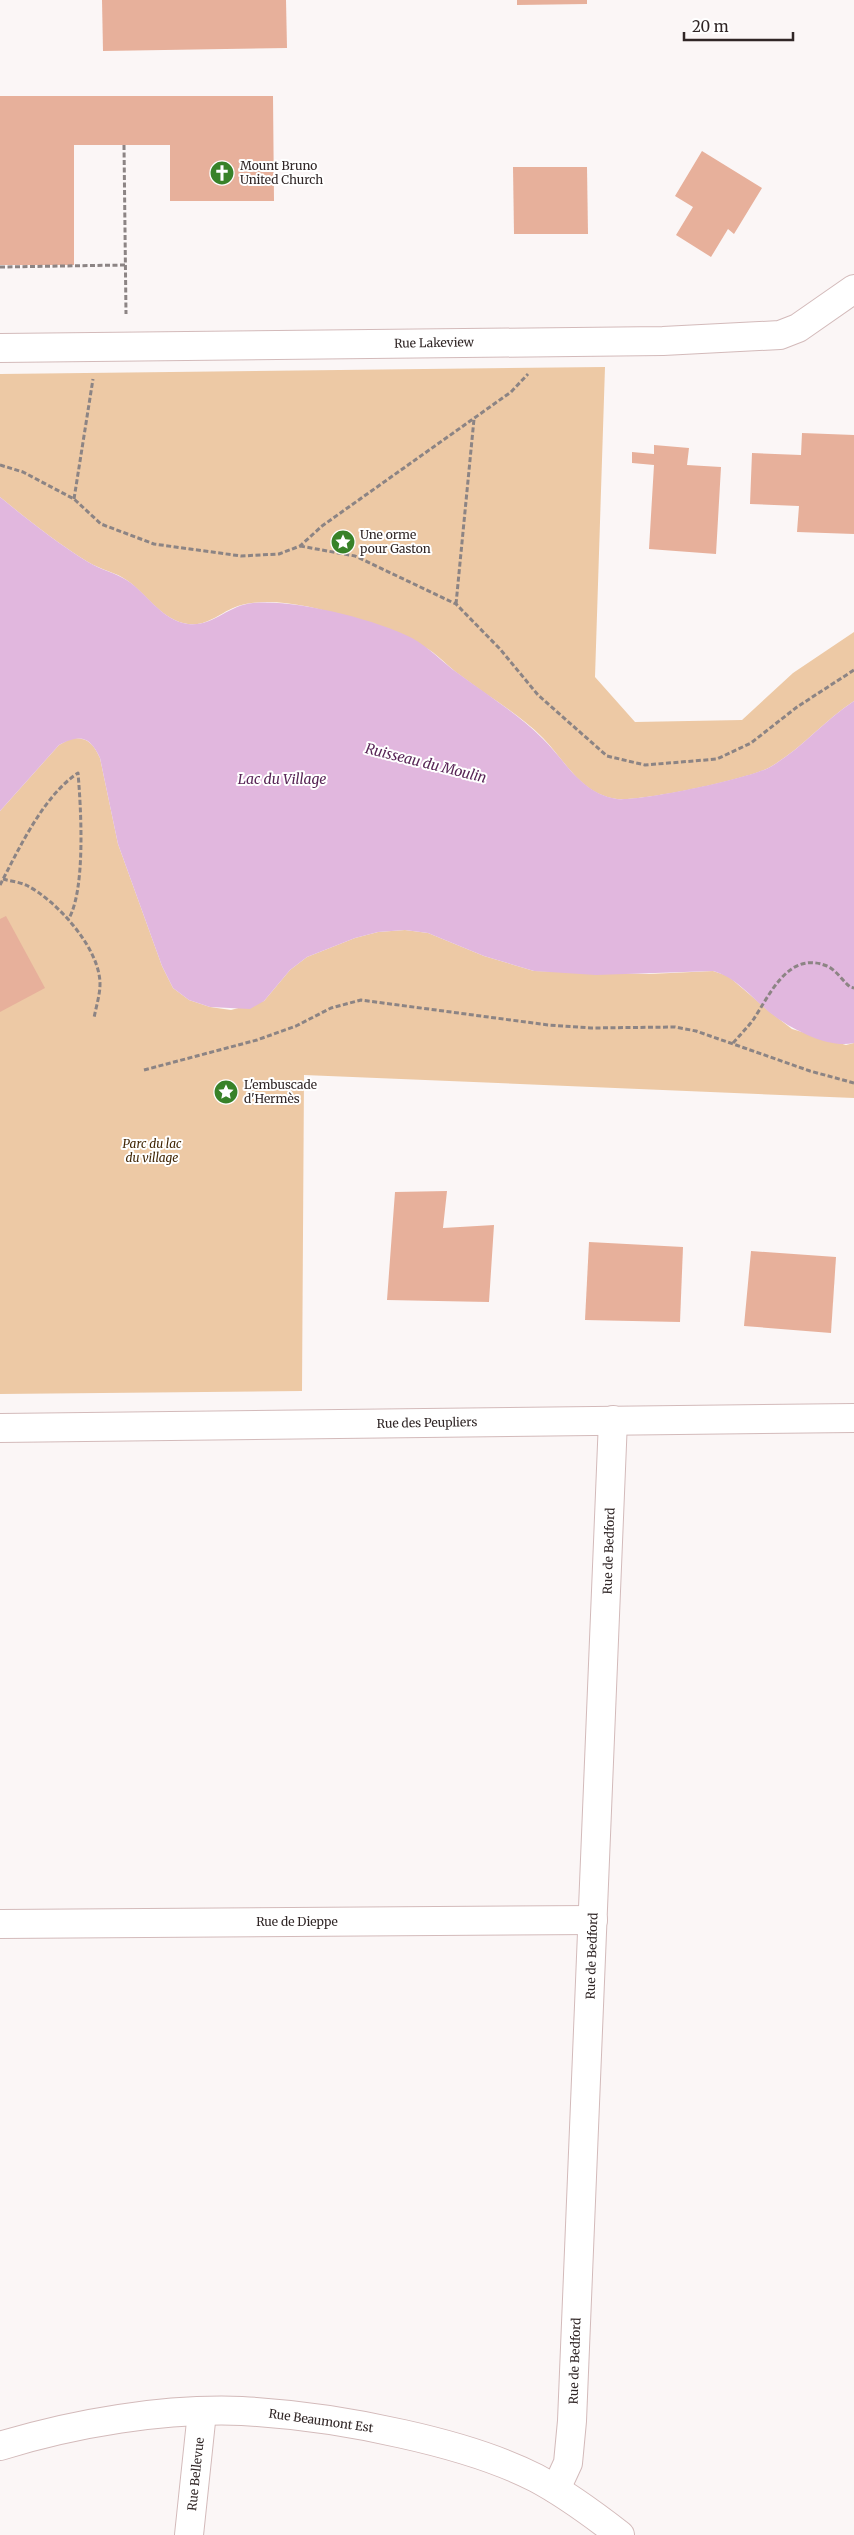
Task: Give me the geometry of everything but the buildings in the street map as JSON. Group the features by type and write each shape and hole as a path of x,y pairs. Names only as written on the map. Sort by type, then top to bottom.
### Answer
{"street":[{"name":"Rue Lakeview","path":"0,348 663,341 771,336 798,328 854,289"},
{"name":"Rue des Peupliers","path":"0,1428 854,1418"},
{"name":"Rue de Bedford","path":"556,2489 568,2462 572,2421 613,1420"},
{"name":"Rue de Dieppe","path":"0,1924 593,1920"},
{"name":"Rue Beaumont Est","path":"0,2446 68,2428 155,2416 242,2411 310,2418 388,2431 477,2455 526,2474 556,2489 620,2535"},
{"name":"Rue Bellevue","path":"189,2535 202,2412"}],"path":[{"path":"124,145 126,317"},
{"path":"0,267 126,265"},
{"path":"0,465 23,472 74,499 101,524 154,544 241,556 279,554 300,546 322,526 511,392 526,379 530,371"},
{"path":"74,499 94,376"},
{"path":"456,604 474,419"},
{"path":"300,546 355,556 456,604 500,649 538,695 607,756 645,765 718,759 751,742 797,707 854,670"},
{"path":"0,885 13,856 41,814 67,780 78,773 81,812 78,889 75,909 68,920"},
{"path":"3,879 25,885 68,920 84,939 95,961 100,983 94,1018"},
{"path":"733,1043 752,1022 777,982 790,969 804,964 816,963 828,966 850,987 854,988"},
{"path":"144,1070 256,1040 296,1026 331,1008 360,1000 548,1025 592,1028 675,1027 696,1031 810,1071 854,1083"}],"green space":[{"path":"605,367 595,677 635,722 742,720 793,673 854,632 854,701 783,759 761,771 721,783 648,797 617,799 604,796 593,791 575,776 533,729 424,647 383,629 358,621 307,606 282,603 258,602 238,606 205,622 198,624 183,623 160,611 135,586 123,578 93,565 65,547 0,497 0,374"},
{"name":"Parc du lac du village","path":"72,738 89,742 100,758 118,844 162,966 173,988 189,1000 210,1007 231,1010 264,1001 290,970 307,957 355,938 378,932 405,930 428,933 484,956 534,971 649,974 713,971 728,976 792,1029 846,1045 854,1043 854,1098 304,1075 302,1391 0,1394 0,811 59,745"}],"water":[{"name":"Lac du Village","path":"0,497 65,547 93,565 128,581 160,611 183,623 202,623 235,608 253,603 290,604 312,607 356,618 412,638 522,720 551,747 583,783 604,796 617,799 648,797 721,783 761,771 783,759 854,701 854,1043 838,1044 827,1042 795,1029 779,1020 729,978 713,971 596,975 534,971 484,956 428,933 405,930 378,932 355,938 307,957 290,970 264,1001 250,1009 210,1007 189,1000 173,988 162,966 118,844 100,758 88,741 79,738 59,745 0,811"}],"place":[{"name":"Mount Bruno United Church","path":"222,173"},
{"name":"Une orme pour Gaston","path":"343,542"},
{"name":"L'embuscade d'Hermès","path":"226,1092"}],"water label":[{"name":"Ruisseau du Moulin","path":"426,763"}]}
